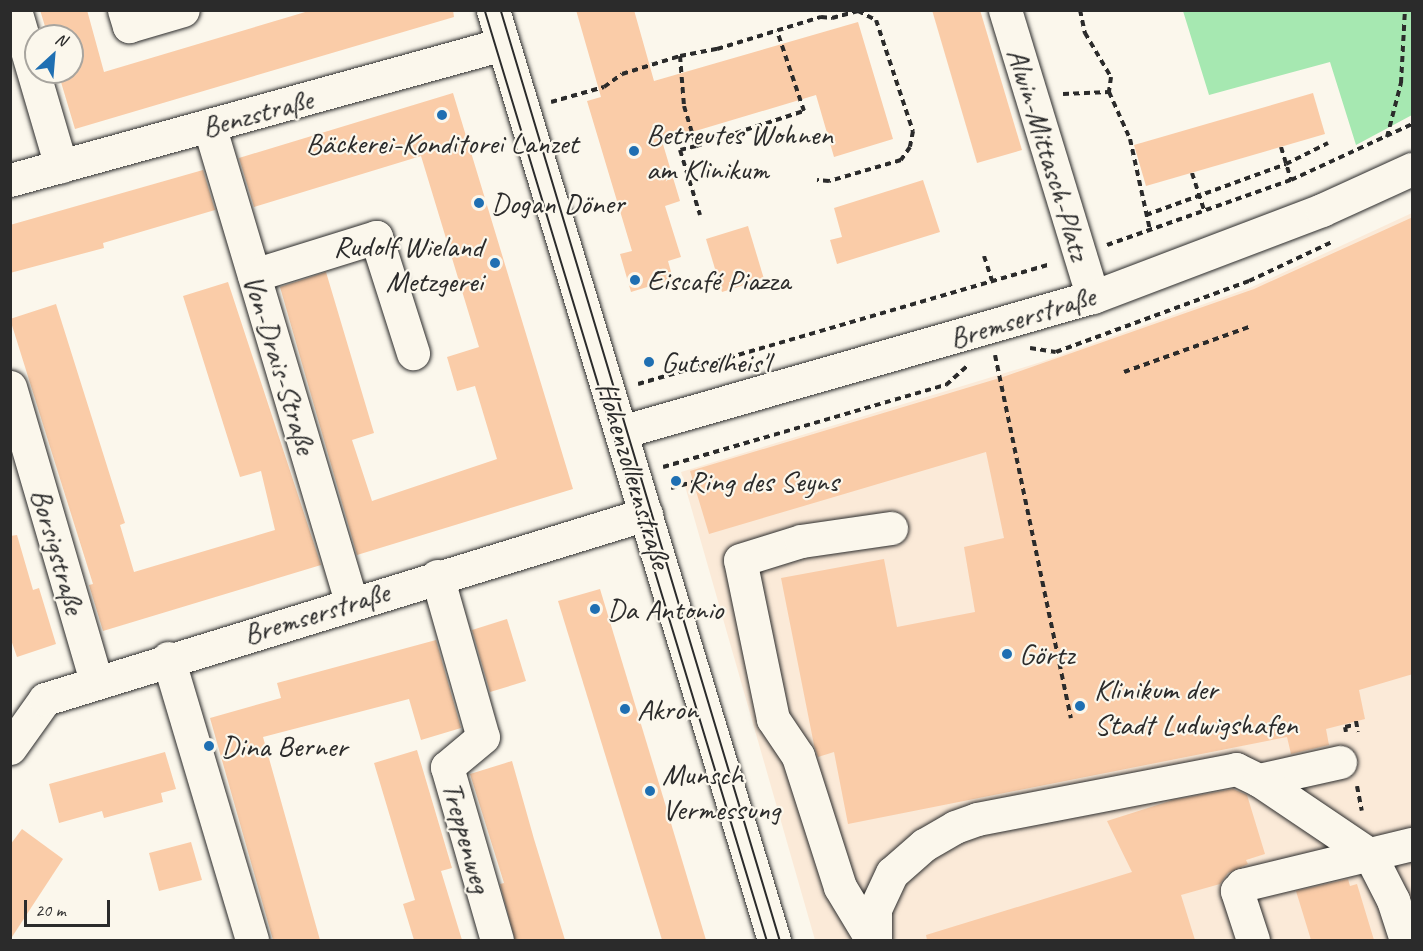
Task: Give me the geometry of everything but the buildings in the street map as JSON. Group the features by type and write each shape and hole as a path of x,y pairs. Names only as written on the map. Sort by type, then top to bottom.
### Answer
{"street":[{"path":"15,10 61,166"},
{"path":"124,10 129,26 183,10"},
{"name":"Hohenzollernstraße","path":"493,10 621,432 650,471 646,514 774,940"},
{"name":"Alwin-Mittasch-Platz","path":"1005,10 1093,297"},
{"name":"Benzstraße","path":"10,180 502,44"},
{"name":"Von-Drais-Straße","path":"209,125 351,602"},
{"name":"Bremserstraße","path":"621,432 1093,297 1322,210 1413,169"},
{"path":"254,275 376,237 412,353"},
{"name":"Borsigstraße","path":"10,387 96,681"},
{"name":"Bremserstraße","path":"10,748 45,699 168,658 646,514"},
{"path":"873,940 840,887 798,756 773,719 740,560 801,541 891,528"},
{"name":"Treppenweg","path":"436,576 483,737 447,767 497,940"},
{"path":"168,658 252,940"},
{"path":"1259,780 1340,762"},
{"path":"873,940 875,909 892,873 924,845 955,827 977,819 1236,770 1259,780 1370,855 1393,900 1406,940"},
{"path":"1253,940 1237,891 1242,885 1413,844"}],"path":[{"path":"1080,10 1085,33 1111,77 1109,92 1130,139 1150,230"},
{"path":"1387,137 1401,83 1405,10"},
{"path":"522,110 604,87 622,74 680,56 858,11 876,20 913,131 910,147 901,159 829,181 818,180"},
{"path":"700,215 680,150 804,111 777,31"},
{"path":"680,56 684,106 696,146"},
{"path":"1033,100 1053,95 1109,92"},
{"path":"609,393 1080,255 1291,180 1413,123"},
{"path":"1146,215 1286,164 1328,143"},
{"path":"1281,147 1291,180"},
{"path":"1192,173 1204,211"},
{"path":"1026,348 1056,352 1249,281 1345,236"},
{"path":"984,256 992,281"},
{"path":"1124,372 1249,327"},
{"path":"986,356 1005,350"},
{"path":"994,352 1003,377 1071,718"},
{"path":"650,471 946,385 977,360"},
{"path":"650,471 671,489 694,482"},
{"path":"1356,721 1358,732"}],"shaded area":[{"name":"Klinikum der Stadt Ludwigshafen","path":"1412,213 1412,940 815,940 681,472 1041,362 1252,287"}],"green space":[{"path":"1183,11 1412,11 1412,115 1356,145 1330,62 1209,95"}],"tram line":[{"path":"485,10 767,940"},
{"path":"501,10 780,940"}],"place":[{"name":"Bäckerei-Konditorei Lanzet","path":"442,115"},
{"name":"Betreutes Wohnen am Klinikum","path":"634,151"},
{"name":"Dogan Döner","path":"479,203"},
{"name":"Rudolf Wieland Metzgerei","path":"495,263"},
{"name":"Eiscafé Piazza","path":"635,280"},
{"name":"Gutselheis'l","path":"649,362"},
{"name":"Ring des Seyns","path":"676,481"},
{"name":"Da Antonio","path":"595,609"},
{"name":"Görtz","path":"1007,654"},
{"name":"Klinikum der Stadt Ludwigshafen","path":"1080,706"},
{"name":"Akron","path":"625,709"},
{"name":"Dina Berner","path":"209,746"},
{"name":"Munsch Vermessung","path":"650,791"}]}
